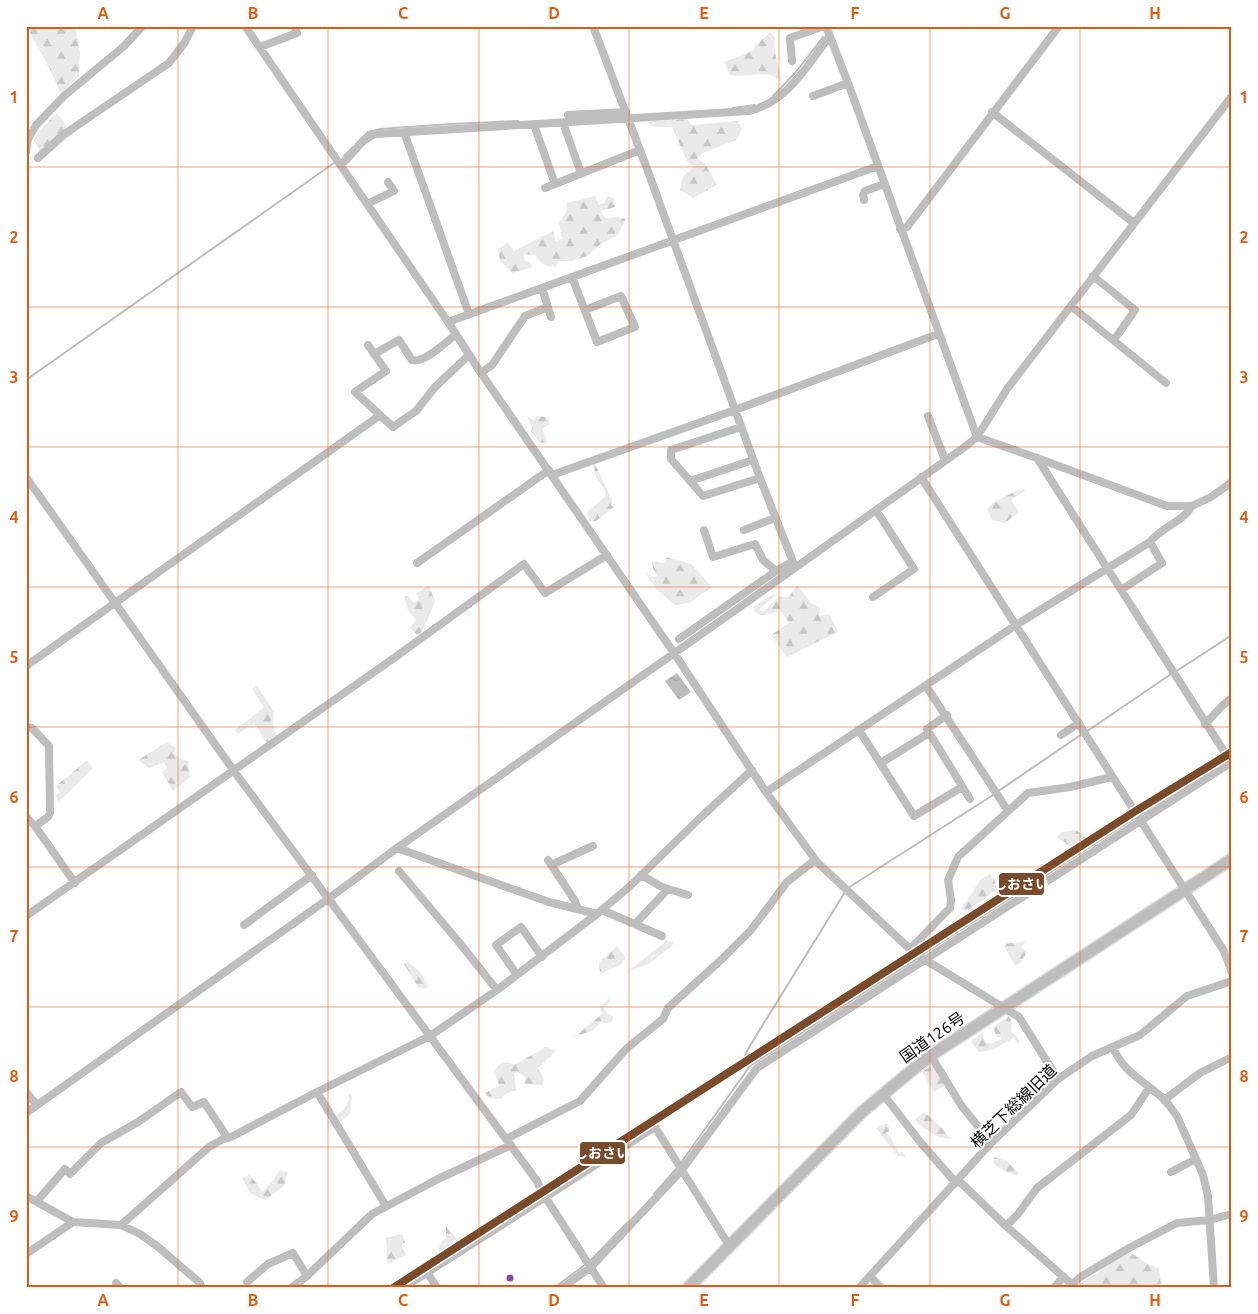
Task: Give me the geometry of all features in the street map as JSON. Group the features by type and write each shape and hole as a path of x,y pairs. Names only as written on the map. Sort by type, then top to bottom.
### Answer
{"highway":[{"name":"国道126号","path":"688,1288 856,1118 931,1056 1232,859"}],"street":[{"path":"26,152 27,143 32,132 41,120 64,96 123,47 143,26"},
{"path":"38,158 63,136 169,63 185,42 193,26"},
{"path":"257,26 246,28 674,653 766,792 815,860 923,960 1006,1008 1023,1021 1058,1079"},
{"path":"260,47 297,33 294,26"},
{"path":"593,26 793,565"},
{"path":"792,60 790,38 825,26 848,83 977,437 1167,506 1192,506 1211,497 1232,482"},
{"path":"900,229 907,227 992,112 1059,26"},
{"path":"568,115 749,111 761,108 771,104 788,89 829,37"},
{"path":"813,96 848,83"},
{"path":"26,1112 674,653 793,565 876,510 977,437 1007,389 1232,96"},
{"path":"992,112 1134,222"},
{"path":"340,164 369,136 404,132 563,124 627,115"},
{"path":"563,124 581,173"},
{"path":"534,125 555,184"},
{"path":"404,132 469,314"},
{"path":"545,188 640,150"},
{"path":"448,322 878,166"},
{"path":"367,204 394,191 388,182"},
{"path":"864,200 865,191 884,184"},
{"path":"1093,276 1134,310 1114,340"},
{"path":"572,277 597,342 635,327 621,296 585,310"},
{"path":"542,288 552,317"},
{"path":"1071,306 1166,383"},
{"path":"481,373 492,365 525,316 548,307"},
{"path":"374,354 399,340 412,360 418,361 456,334"},
{"path":"418,563 550,472 735,410 938,334"},
{"path":"368,345 386,371 355,392 393,427 416,411 435,387 469,355"},
{"path":"26,666 379,416"},
{"path":"928,416 945,460"},
{"path":"741,426 671,450 671,459 703,496 760,478"},
{"path":"562,1288 590,1264 681,1171 757,1068 1231,762 1037,458"},
{"path":"690,481 753,460"},
{"path":"26,477 234,771 537,1181 604,1288"},
{"path":"921,477 1224,951 1232,973"},
{"path":"766,792 1016,624 1150,542 1156,535 1188,513 1192,506"},
{"path":"873,597 914,569 876,510"},
{"path":"744,530 774,518"},
{"path":"704,530 713,557 755,544 763,560 776,571"},
{"path":"1120,590 1162,563 1150,542"},
{"path":"26,916 234,771 524,564 545,593 607,555"},
{"path":"679,639 776,571 793,565"},
{"path":"926,686 1008,811"},
{"path":"1206,724 1232,698"},
{"path":"947,716 927,729 970,799"},
{"path":"1061,735 1079,723"},
{"path":"26,727 32,728 49,746 50,813 48,817 35,826"},
{"path":"859,730 914,816 962,788"},
{"path":"880,763 929,733"},
{"path":"122,1226 209,1147 430,1036 518,975 600,912 642,875 752,770"},
{"path":"913,952 950,908 951,900 948,880 958,857 1028,793 1070,787 1112,777"},
{"path":"26,817 35,826 75,883"},
{"path":"578,909 575,900 550,863 592,846"},
{"path":"397,848 549,902 600,912 662,936"},
{"path":"291,1288 308,1276 365,1220 386,1206 508,1142 580,1101 626,1049 663,1019 668,1008 751,930 787,882 815,860"},
{"path":"399,871 497,990"},
{"path":"244,925 312,875"},
{"path":"642,875 662,887 688,896"},
{"path":"635,924 668,888"},
{"path":"518,975 496,944 521,927 542,957"},
{"name":"横芝下総線旧道","path":"859,1288 991,1143 1058,1079 1092,1056 1140,1035 1187,996 1232,981"},
{"path":"1113,1047 1122,1064 1164,1100 1177,1116 1203,1174 1208,1196 1214,1288"},
{"path":"931,1056 961,1105 991,1143"},
{"path":"1164,1100 1200,1073 1232,1057"},
{"path":"1006,1226 1018,1214 1037,1188 1131,1115 1149,1088"},
{"path":"26,1092 37,1105"},
{"path":"37,1201 65,1169 70,1174 100,1144 138,1122 181,1092 192,1107 204,1102 227,1137"},
{"path":"317,1092 386,1206"},
{"path":"883,1094 920,1143 957,1181 1074,1286 1082,1276 1129,1248 1177,1223 1209,1220 1232,1214"},
{"path":"403,1288 655,1127 730,1247"},
{"path":"1171,1172 1196,1159"},
{"path":"26,1196 73,1222 122,1226 140,1234 200,1283 202,1288"},
{"path":"26,1254 73,1222"},
{"path":"247,1282 268,1264 293,1252 308,1276"},
{"path":"427,1272 437,1288"},
{"path":"870,1276 881,1288"},
{"path":"1054,1288 1063,1277"}],"green space":[{"path":"26,26 75,26 80,52 79,76 61,94 49,67"},
{"path":"770,32 775,37 774,43 781,80 762,74 730,75 724,62 748,53"},
{"path":"57,113 73,134 44,158 33,140"},
{"path":"687,119 691,125 738,121 742,129 736,140 703,153 697,158 705,164 717,185 693,198 680,190 683,176 694,166 687,161 672,127 653,127 648,123 651,121"},
{"path":"595,196 599,205 604,203 607,196 614,198 615,207 601,211 605,218 618,217 626,219 618,235 599,245 589,255 573,261 559,261 556,266 549,266 544,264 535,255 523,254 525,261 529,262 533,267 512,273 500,261 498,249 508,242 514,251 553,231 556,241 562,239 559,223 566,212 567,203"},
{"path":"527,416 534,421 536,416 547,417 550,424 542,429 548,442 541,443 531,432 532,427"},
{"path":"595,464 612,500 611,505 614,507 596,521 590,522 587,512 605,497 606,492 596,477 593,465"},
{"path":"1018,490 1026,490 1011,500 1019,512 1005,523 992,520 987,509 994,502"},
{"path":"667,557 691,564 712,587 689,603 675,605 656,589 645,572 654,577 657,576 652,561 663,563"},
{"path":"429,585 435,602 423,630 418,636 410,628 416,620 408,610 404,596 408,596 414,603 419,599 416,594"},
{"path":"797,585 812,604 820,607 819,616 829,614 838,632 787,657 771,635 789,623 780,610 761,615 753,607 773,594 775,596 760,608 759,610 763,612 780,596 788,598"},
{"path":"257,686 274,712 273,724 277,738 267,743 254,723 238,734 235,730 264,707 252,689"},
{"path":"167,742 176,748 174,753 180,759 188,761 190,777 173,791 162,772 167,768 164,762 149,768 138,760"},
{"path":"87,760 93,768 59,802 56,796 60,792 56,786"},
{"path":"1076,830 1087,838 1071,847 1057,837 1062,832"},
{"path":"1019,873 1017,882 992,893 966,912 961,909 981,879 990,874 996,886"},
{"path":"664,939 673,942 672,946 649,964 628,971 664,943"},
{"path":"1027,941 1021,947 1027,952 1021,962 1015,966 1004,944"},
{"path":"617,946 626,958 620,965 600,974 599,962"},
{"path":"408,962 420,972 427,984 426,989 418,987 404,964"},
{"path":"609,998 610,1002 604,1008 607,1014 613,1016 612,1022 601,1022 592,1031 574,1037 602,1014 600,1007"},
{"path":"1009,1016 1012,1023 1011,1032 1016,1035 1020,1042 1017,1043 1014,1037 997,1048 978,1052 971,1041 982,1033 985,1042 990,1044 1000,1040 1001,1038 996,1036 993,1027"},
{"path":"546,1047 556,1051 538,1068 544,1079 543,1085 525,1084 525,1077 518,1072 514,1073 516,1090 505,1094 501,1099 489,1098 485,1093 499,1086 494,1070 500,1064 508,1062 514,1065"},
{"path":"932,1065 942,1079 944,1086 934,1092 922,1072"},
{"path":"349,1095 352,1097 350,1113 342,1121 329,1128 327,1123 345,1108"},
{"path":"924,1112 951,1139 936,1136 914,1120"},
{"path":"887,1123 890,1131 885,1133 889,1135 899,1152 903,1152 906,1157 898,1156 876,1128"},
{"path":"994,1157 1007,1161 1019,1173 1017,1176 1004,1171 994,1164"},
{"path":"280,1170 288,1172 284,1186 265,1200 250,1193 242,1178 250,1175 263,1192"},
{"path":"446,1226 457,1239 442,1253 439,1249 441,1242 446,1238"},
{"path":"402,1234 405,1242 401,1245 406,1255 388,1264 385,1238"},
{"path":"1128,1252 1159,1268 1161,1284 1158,1288 1082,1288 1078,1285"}],"water":[{"path":"677,673 691,692 679,700 665,681"}],"waterway":[{"path":"773,96 796,72 823,37"},
{"path":"733,108 755,105"},
{"path":"356,144 368,132 381,129 518,121"},
{"path":"344,156 353,147"},
{"path":"26,380 334,163"},
{"path":"1175,672 1232,635"},
{"path":"1086,732 1171,674"},
{"path":"997,792 1082,734"},
{"path":"1141,815 1228,760"},
{"path":"848,888 993,795"},
{"path":"922,955 1137,817"},
{"path":"750,1066 745,1055 751,1044 845,892"},
{"path":"680,1164 750,1066 918,958"},
{"path":"654,1194 677,1168"},
{"path":"590,1261 627,1223"},
{"path":"554,1288 586,1264"}],"transit line":[{"name":"しおさい","path":"393,1288 1134,812 1232,752"}]}
